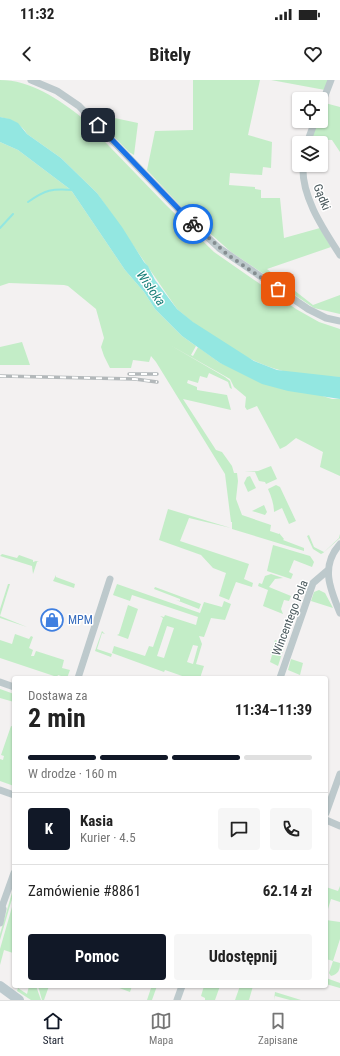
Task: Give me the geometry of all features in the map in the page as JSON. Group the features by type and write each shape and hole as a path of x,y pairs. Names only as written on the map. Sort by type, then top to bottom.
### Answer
{"street":[{"path":"31,80 56,91 79,106 190,221 219,248 308,309 322,316 340,321"},
{"path":"326,92 331,80"},
{"name":"Gądki","path":"303,172 307,192 317,216 340,256"},
{"path":"340,544 332,555 327,571 328,583 340,613"},
{"name":"Wincentego Pola","path":"281,676 313,583 327,571"},
{"path":"79,676 110,579"},
{"path":"0,682 12,686"},
{"path":"328,807 340,774"},
{"path":"0,790 12,794"},
{"path":"328,821 340,826"},
{"path":"0,912 12,879"},
{"path":"0,923 7,893"},
{"path":"0,986 19,1000"},
{"path":"177,1000 181,988"}],"green space":[{"path":"0,80 22,83 33,87 54,97 72,110 81,117 166,205 214,252 296,309 319,322 340,329 340,377 291,373 263,364 236,352 211,336 177,309 97,193 61,158 27,134 22,127 8,119 0,117"},
{"path":"193,80 260,80 248,135 272,142 271,168 263,167 262,175 230,173 229,185 255,187 255,189 261,190 261,198 280,198 284,238 320,228 331,247 267,269 313,305 340,295 340,314 314,308 231,252 187,213 147,170 155,131 193,130"},
{"path":"271,80 328,80 325,90"},
{"path":"328,104 340,107 340,152 332,140 328,140 328,136 312,136 315,128 328,128"},
{"path":"91,113 138,123 134,155 129,152"},
{"path":"0,142 18,150 71,190 125,270 144,292 155,309 182,336 196,346 191,355 193,356 198,347 220,363 332,399 340,399 340,476 320,467 323,452 296,438 280,449 257,406 247,410 245,407 246,397 234,387 230,379 170,345 230,381 232,389 230,388 228,382 209,373 207,378 200,376 198,383 188,380 187,383 197,387 197,390 227,395 231,410 183,399 216,450 222,452 232,466 234,473 237,473 238,481 236,499 242,515 271,525 270,531 279,533 284,539 283,540 304,548 304,551 232,529 225,474 151,356 149,362 133,360 131,368 110,368 101,347 104,338 96,309 68,286 9,283 0,286"},
{"path":"22,342 30,365 0,365 0,347"},
{"path":"271,466 277,479 266,484 265,482 259,481 255,472 244,472 258,471"},
{"path":"250,476 256,488 248,492 244,483 247,477"},
{"path":"276,485 280,487 296,521 289,524 282,508 274,512 274,507 268,489"},
{"path":"264,505 267,512 265,515 252,511"},
{"path":"168,509 231,528 189,518 180,541 249,564 244,579 253,583 252,587 236,582 229,600 219,596 226,573 213,568 201,555 159,540"},
{"path":"340,534 340,538 323,553 321,554 313,549 307,536 309,535 314,547 324,552 339,538"},
{"path":"273,545 310,556 314,562 312,567 294,560 289,572 293,574 291,579 267,571"},
{"path":"2,554 17,558 19,555 33,560 33,562 36,561 39,562 37,562 33,574 32,566 0,556"},
{"path":"271,574 283,578 275,579 269,587 291,596 289,601 284,600 281,609 283,614 263,606 268,590 258,586 259,583 262,584 265,576"},
{"path":"56,575 56,577 75,584 74,588 53,581"},
{"path":"8,584 10,584 0,616 0,609"},
{"path":"117,584 200,613 204,602 222,607 224,601 231,604 225,620 211,618 204,637 199,636 202,644 196,664 204,666 201,676 182,676 165,670 164,672 112,653 114,646 145,656 149,646 153,647 163,618 160,616 164,617 165,615 196,625 198,617 132,595 130,601 113,595","holes":["167,626 174,628 164,658 157,656","193,645 198,646 193,664 187,662"]},
{"path":"155,587 201,604 199,609 176,600 180,601 180,599 154,589"},
{"path":"319,590 325,593 333,608 311,601 314,592"},
{"path":"128,605 138,609 128,639 117,635 119,634"},
{"path":"0,616 27,627 0,618"},
{"path":"102,631 105,634 102,633 97,649 112,654 111,657 95,651"},
{"path":"15,634 29,639 31,636 33,637 29,648 33,650 31,656 34,656 36,651 64,660 62,668 70,670 68,676 54,676 0,658 0,640 12,644"},
{"path":"275,640 285,644 278,666 270,662 272,655 270,654"},
{"path":"291,659 303,663 300,675 288,670"},
{"path":"0,689 12,693 12,701 0,698"},
{"path":"12,726 12,785 0,781 0,759 3,760 4,756 1,755"},
{"path":"340,886 340,902 331,899 328,909 328,888 338,891"},
{"path":"12,893 12,899 0,940 0,934"},
{"path":"12,907 12,953 4,950 0,965 0,949"},
{"path":"328,920 340,922 340,939 333,961 328,960"},
{"path":"333,961 340,963 340,966 338,972 331,976 329,973"},
{"path":"328,979 340,983 340,988 328,985"},
{"path":"18,988 27,994 28,988 37,988 41,1000 31,1000 17,991"},
{"path":"39,988 48,988 44,1000 42,1000"},
{"path":"119,988 131,988 130,992"},
{"path":"151,988 156,988 152,1000 147,1000"},
{"path":"203,988 219,988 215,1000 205,1000 205,998 201,996"},
{"path":"239,988 252,988 249,1000 235,1000"},
{"path":"275,992 301,1000 290,1000 275,996 274,1000"}],"water":[{"name":"Wisłoka","path":"0,117 10,119 18,123 27,134 61,158 97,193 148,266 155,280 177,309 193,322 254,361 277,370 340,377 340,399 288,391 262,384 220,363 182,336 155,309 144,292 125,270 71,190 18,150 0,142"}],"waterway":[{"path":"28,202 44,192 60,189 73,190"},
{"path":"0,228 13,214"}],"railway":[{"path":"129,374 157,374"},
{"path":"0,376 135,379 157,382"}],"way so far":[{"path":"193,224 228,255 278,289"}],"place":[{"name":"MPM","path":"52,620"}],"route":[{"path":"98,125 193,224"}]}
